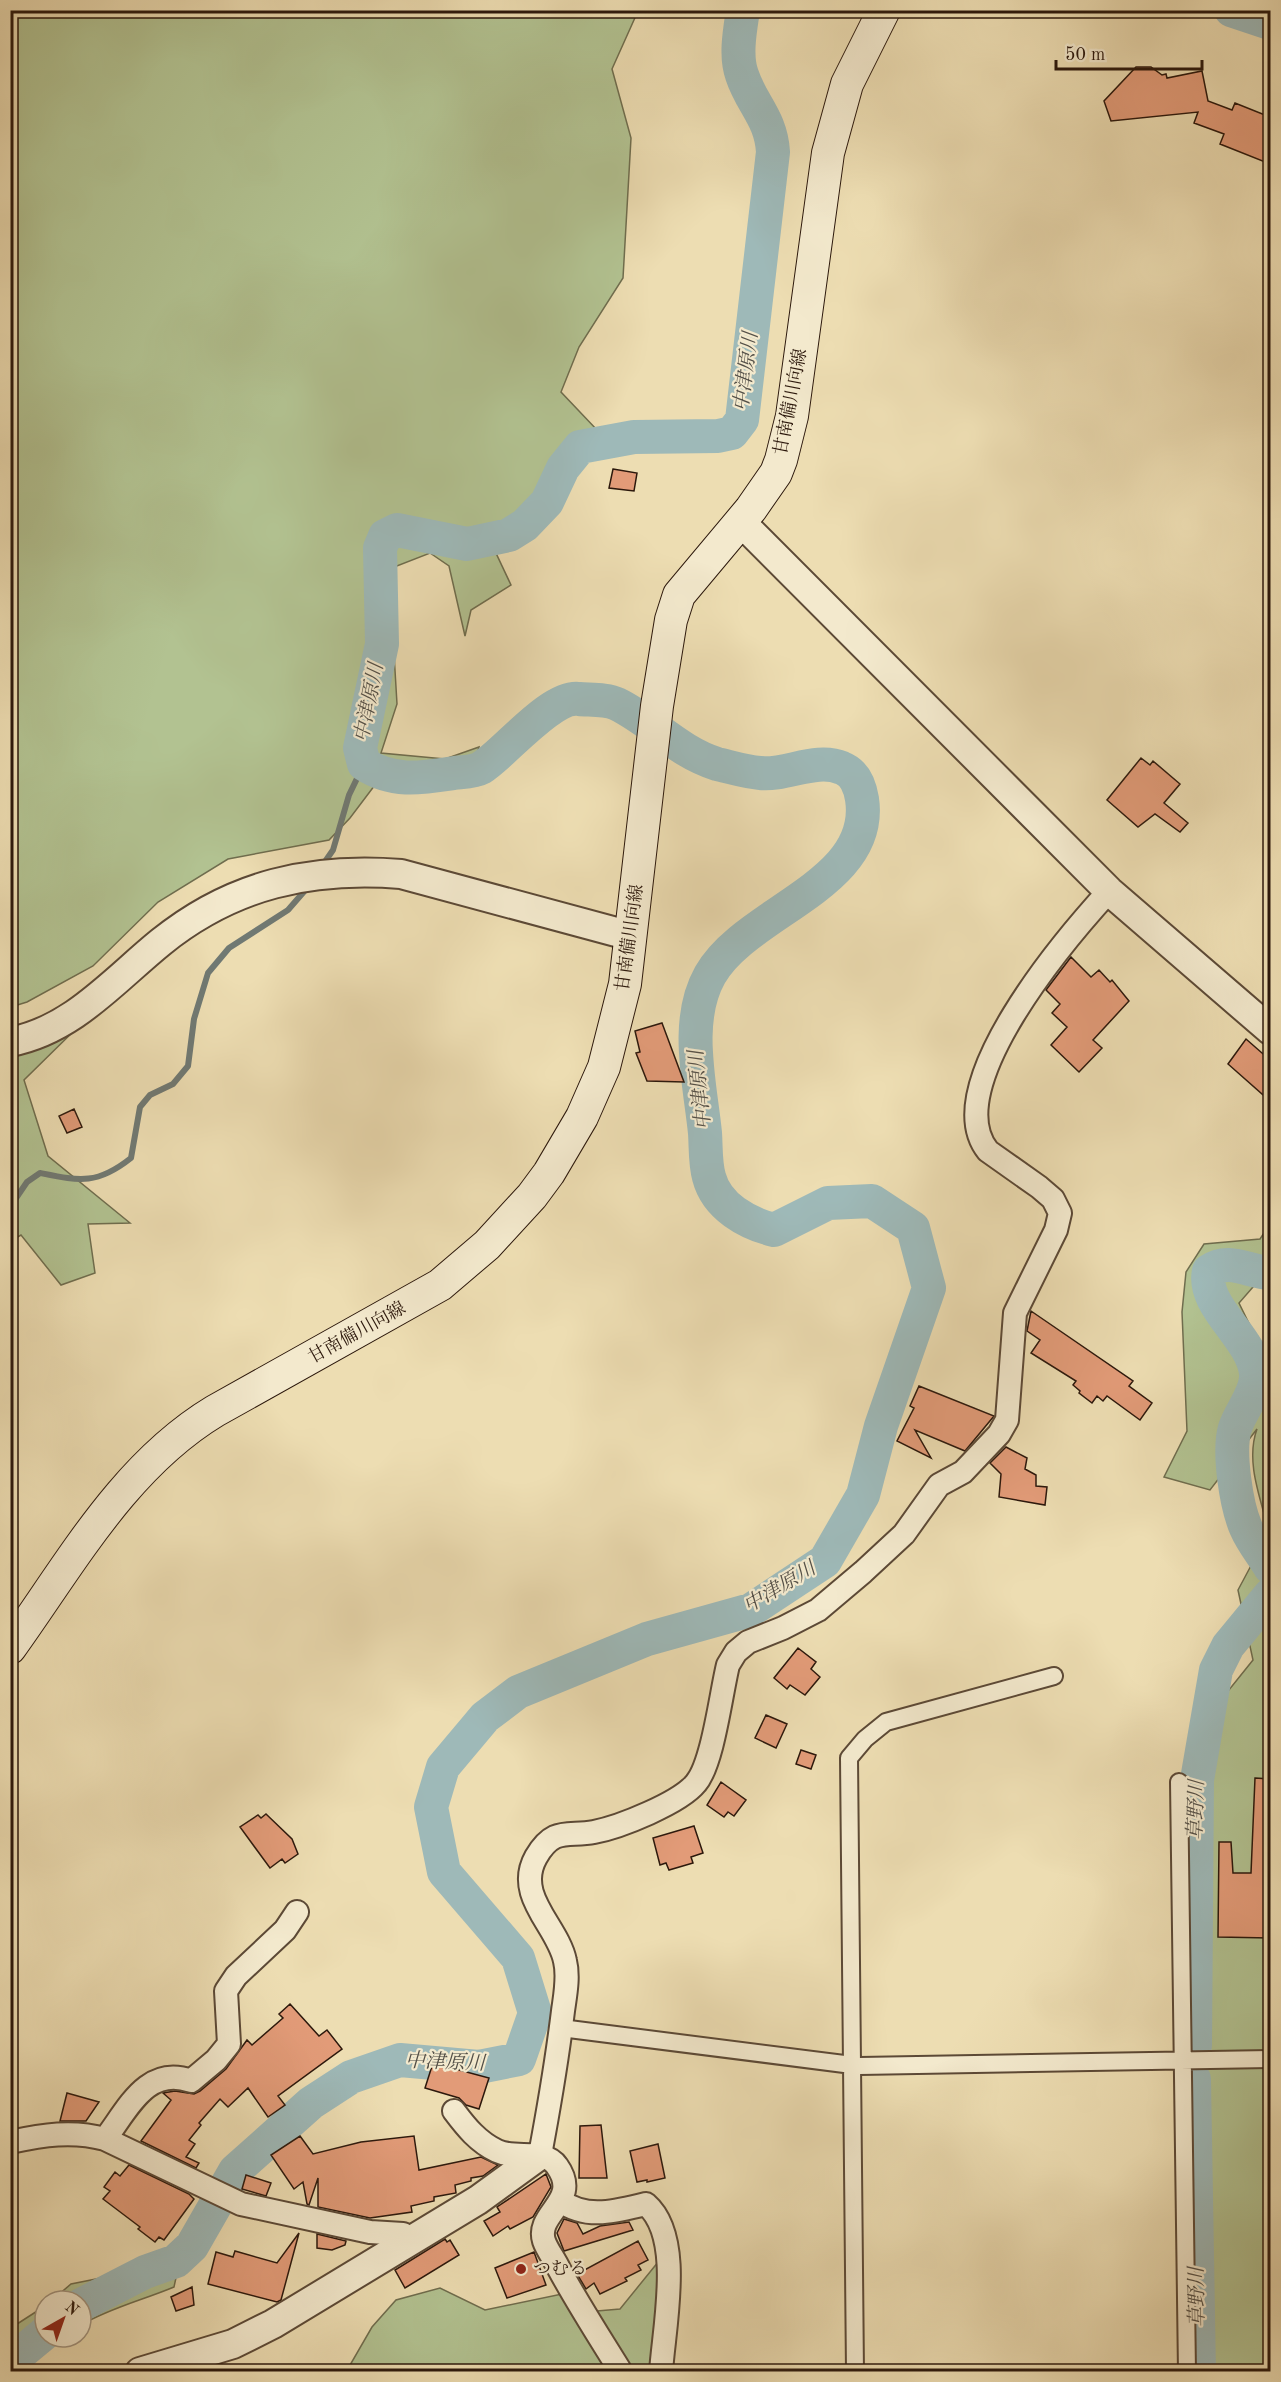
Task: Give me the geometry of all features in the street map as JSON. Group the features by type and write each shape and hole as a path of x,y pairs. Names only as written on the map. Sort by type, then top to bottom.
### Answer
{"main road":[{"name":"甘南備川向線","path":"10,1648 133,1478 173,1440 215,1412 440,1286 508,1223 549,1173 582,1117 604,1067 621,1005 632,936 666,641 679,595 776,473 787,440 828,153 847,84 884,10"}],"street":[{"path":"740,521 1109,891 1270,1030"},
{"path":"10,1042 50,1028 75,1014 192,919 258,887 286,879 347,871 401,874 632,936"},
{"path":"140,2372 233,2344 273,2324 478,2200 540,2155 561,2028 566,1963 561,1947 532,1895 530,1877 535,1858 548,1841 566,1832 592,1832 615,1826 679,1797 696,1784 705,1767 728,1665 736,1652 748,1642 783,1628 818,1610 904,1534 939,1485 963,1472 999,1434 1007,1420 1015,1314 1056,1230 1060,1213 1053,1199 988,1151 979,1140 976,1128 981,1088 993,1049 1018,1006 1054,956 1109,891"},
{"path":"855,2372 849,1758 886,1722 1054,1676"},
{"path":"1179,1782 1187,2372"},
{"path":"105,2139 142,2090 160,2078 176,2075 191,2081 216,2060 228,2044 226,1991 236,1976 285,1930 297,1912"},
{"path":"561,2028 852,2064 1270,2059"},
{"path":"454,2111 471,2133 498,2152 513,2156 540,2155 549,2158 563,2177 564,2194 543,2226 544,2241 573,2295 621,2372"},
{"path":"10,2142 64,2133 86,2134 105,2139 241,2204 360,2230 403,2234 409,2242"},
{"path":"561,2201 574,2210 587,2213 616,2211 646,2204 656,2213 669,2253 661,2372"}],"green space":[{"path":"11,10 638,11 612,69 631,138 623,278 579,347 561,392 598,431 540,505 487,534 511,585 471,610 465,636 449,566 430,553 389,569 397,704 381,753 445,759 479,747 476,759 433,770 384,773 350,818 329,840 228,859 158,902 93,966 27,1002 11,1007"},
{"path":"84,1021 24,1080 48,1156 130,1223 88,1224 95,1273 61,1285 21,1235 11,1241 11,1053"},
{"path":"1270,1224 1270,1278 1260,1279 1239,1303 1262,1350 1270,1356 1270,2371 1204,2371 1201,1781 1216,1706 1253,1660 1238,1590 1269,1532 1253,1467 1257,1429 1210,1490 1164,1477 1187,1431 1182,1312 1186,1272 1204,1244 1260,1239"},
{"path":"663,2256 652,2371 346,2372 372,2327 396,2300 440,2288 485,2310 562,2294 597,2311 620,2309"},
{"path":"139,2263 177,2273 174,2287 93,2319 93,2289 65,2289 71,2284 116,2275"},
{"path":"33,2314 33,2349 41,2349 17,2371 11,2371 11,2324 14,2326"}],"building":[{"path":"1136,67 1151,67 1162,75 1166,74 1167,78 1202,71 1208,101 1232,110 1235,103 1270,117 1270,164 1220,144 1224,134 1194,123 1198,112 1111,121 1104,101"},
{"path":"613,469 637,473 634,491 609,488"},
{"path":"1141,758 1150,765 1153,761 1180,784 1164,803 1188,823 1180,832 1155,814 1138,827 1107,800"},
{"path":"1071,957 1091,977 1099,970 1110,982 1112,980 1129,1001 1093,1040 1102,1048 1079,1072 1051,1045 1067,1027 1052,1013 1060,1004 1046,990"},
{"path":"662,1023 684,1082 647,1081 636,1053 640,1052 635,1031"},
{"path":"1246,1039 1270,1060 1270,1101 1228,1064"},
{"path":"74,1109 82,1127 67,1133 59,1116"},
{"path":"1031,1311 1133,1381 1129,1386 1152,1403 1140,1420 1107,1396 1103,1401 1097,1396 1092,1403 1073,1385 1076,1381 1031,1353 1040,1340 1027,1331"},
{"path":"919,1386 994,1416 965,1451 915,1430 931,1458 897,1441 914,1408 910,1406"},
{"path":"1006,1447 1027,1458 1025,1469 1036,1475 1036,1486 1047,1487 1045,1505 999,1497 1001,1474 990,1463"},
{"path":"798,1648 816,1662 811,1669 820,1677 805,1695 790,1685 787,1689 774,1678"},
{"path":"766,1715 787,1724 776,1748 755,1738"},
{"path":"801,1750 816,1755 811,1769 796,1764"},
{"path":"1255,1778 1270,1779 1270,1938 1218,1937 1219,1842 1231,1842 1233,1873 1251,1873"},
{"path":"721,1782 746,1800 734,1816 728,1812 724,1817 707,1805"},
{"path":"266,1814 292,1839 298,1854 285,1863 282,1859 270,1868 240,1827 258,1815 261,1818"},
{"path":"694,1826 703,1853 691,1857 693,1863 669,1870 666,1863 660,1865 653,1838"},
{"path":"290,2004 319,2036 327,2030 342,2049 278,2096 285,2105 268,2117 248,2088 228,2107 220,2099 199,2123 201,2125 189,2140 195,2144 186,2157 199,2163 196,2168 141,2141 171,2100 163,2093 175,2091 194,2094 200,2091 226,2069 247,2040 252,2045 283,2018 279,2014"},
{"path":"433,2063 489,2078 479,2109 466,2105 459,2098 425,2088"},
{"path":"67,2093 99,2102 86,2121 60,2121"},
{"path":"601,2125 607,2178 579,2178 580,2126"},
{"path":"300,2136 313,2154 361,2142 414,2136 419,2170 481,2157 498,2165 483,2176 455,2185 456,2193 434,2197 434,2201 411,2206 412,2212 370,2218 318,2207 318,2178 309,2205 303,2182 294,2189 271,2155"},
{"path":"658,2144 665,2178 637,2182 630,2151"},
{"path":"129,2165 189,2194 194,2199 164,2240 159,2237 155,2242 138,2229 140,2227 103,2199 110,2191 104,2187 115,2172 120,2176"},
{"path":"546,2174 551,2187 533,2217 510,2229 508,2226 493,2236 484,2221 500,2212 497,2207"},
{"path":"246,2175 271,2183 266,2196 242,2189"},
{"path":"564,2219 577,2223 583,2234 600,2226 629,2222 633,2230 564,2251 557,2233"},
{"path":"299,2233 281,2300 277,2302 208,2284 216,2252 233,2257 235,2251 277,2263"},
{"path":"317,2234 346,2241 345,2245 332,2250 317,2248"},
{"path":"445,2239 447,2242 450,2240 459,2255 405,2288 395,2270"},
{"path":"638,2241 648,2260 638,2265 641,2270 625,2278 627,2281 600,2294 594,2283 586,2289 577,2274"},
{"path":"534,2252 546,2285 507,2298 495,2268"},
{"path":"192,2287 194,2305 176,2311 171,2297"}],"waterway":[{"name":"中津原川","path":"93,2299 145,2272 176,2261 192,2246 235,2171 311,2103 351,2077 400,2060 479,2067 519,2059 535,2013 518,1958 444,1872 431,1807 443,1767 485,1717 518,1692 647,1639 751,1610 825,1561 863,1495 881,1426 929,1288 913,1228 872,1201 828,1203 774,1230 744,1218 726,1205 713,1188 707,1166 696,1052 698,1012 702,993 710,975 727,953 829,876 849,854 861,829 862,799 854,777 847,770 832,765 822,765 760,773 717,764 690,752 617,704 608,701 579,699 568,700 555,706 528,726 491,761 471,771 408,778 397,777 364,764 360,748 382,644 380,548 385,536 397,530 467,544 509,535 525,525 547,502 563,468 580,447 634,437 718,436 732,433 742,420 773,152 769,130 746,86 740,68 739,43 743,10"},
{"path":"1231,10 1270,23"},
{"path":"322,866 333,850 349,795 364,764"},
{"path":"10,1207 27,1182 40,1173 88,1179 108,1173 131,1158 140,1107 150,1095 173,1084 188,1066 194,1019 208,973 229,948 288,910 308,887"},
{"name":"草野川","path":"1270,1273 1232,1265 1224,1265 1209,1271 1212,1297 1246,1347 1253,1360 1256,1373 1252,1394 1235,1428 1233,1464 1242,1518 1251,1538 1270,1567"},
{"name":"草野川","path":"1195,2045 1197,1780 1216,1670 1228,1646 1270,1595"},
{"name":"草野川","path":"1194,2079 1199,2372"},
{"name":"中津原川","path":"10,2362 33,2343"}],"place":[{"name":"つむる","path":"521,2269"}]}
